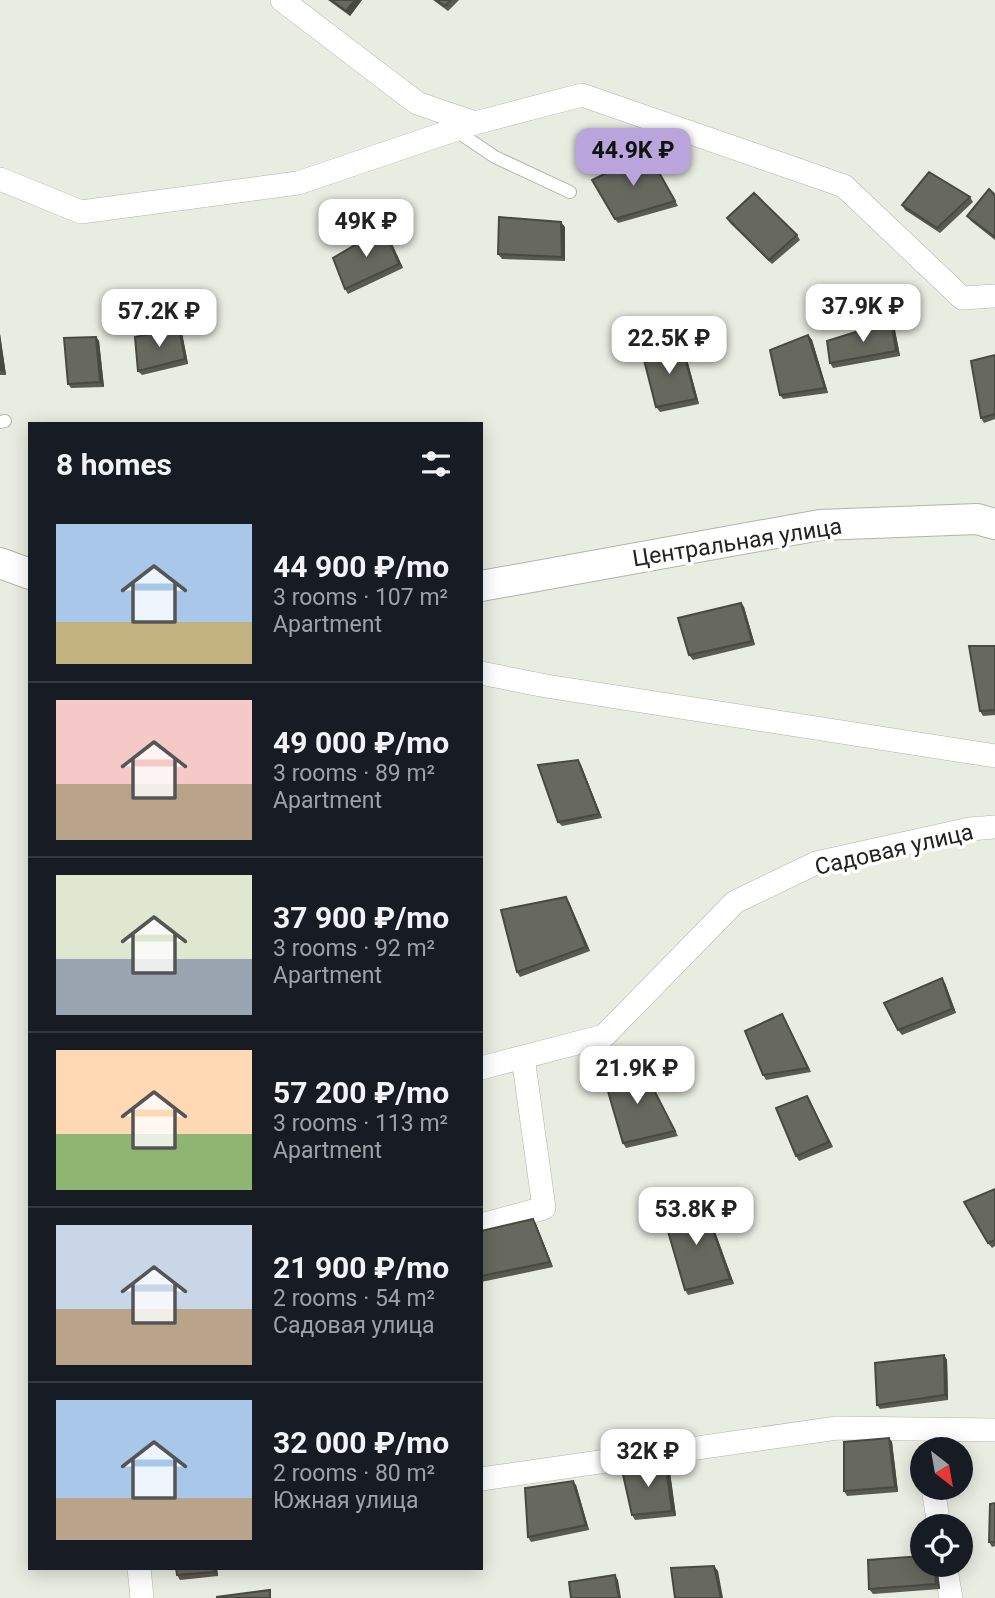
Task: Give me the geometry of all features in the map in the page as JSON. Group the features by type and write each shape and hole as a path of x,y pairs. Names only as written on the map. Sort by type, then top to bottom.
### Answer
{"street":[{"path":"282,0 417,103 465,126"},
{"path":"0,179 81,212 298,183 465,126 582,95 844,186 962,298 995,296"},
{"name":"Центральная улица","path":"483,586 820,525 977,519 995,524"},
{"path":"0,563 28,573"},
{"path":"483,673 546,686 995,756"},
{"name":"Садовая улица","path":"483,1067 604,1036 736,902 816,863 970,829 995,827"},
{"path":"483,1224 544,1208 523,1057"},
{"path":"483,1479 837,1428 910,1437"},
{"path":"941,1437 995,1430"},
{"path":"139,1570 142,1598"},
{"path":"947,1577 951,1598"}],"lane":[{"path":"465,126 495,157 570,192"}],"building":[{"path":"331,0 355,0 346,11"},
{"path":"436,0 451,0 445,6"},
{"path":"648,153 675,201 615,219 592,180"},
{"path":"929,172 970,197 937,228 902,205"},
{"path":"989,189 995,195 995,237 967,216"},
{"path":"754,193 797,235 769,260 727,218"},
{"path":"499,217 561,222 562,257 498,254"},
{"path":"384,228 399,264 345,289 333,258"},
{"path":"891,321 896,351 830,363 827,341"},
{"path":"179,328 185,359 138,371 135,337"},
{"path":"808,335 825,388 780,395 770,350"},
{"path":"96,337 100,382 68,384 64,338"},
{"path":"682,347 696,399 656,407 642,352"},
{"path":"995,355 995,414 981,418 971,361"},
{"path":"741,603 752,641 689,655 678,618"},
{"path":"969,646 995,646 995,710 980,711"},
{"path":"578,760 599,814 558,822 538,765"},
{"path":"566,897 586,947 517,972 501,910"},
{"path":"942,978 952,1009 898,1030 884,1003"},
{"path":"782,1014 808,1068 763,1075 745,1031"},
{"path":"640,1063 675,1131 623,1143 605,1081"},
{"path":"807,1096 829,1142 796,1156 776,1108"},
{"path":"995,1189 995,1240 988,1243 964,1202"},
{"path":"703,1202 730,1279 685,1290 663,1214"},
{"path":"533,1219 550,1262 483,1276 483,1231"},
{"path":"944,1355 945,1395 877,1405 875,1363"},
{"path":"889,1438 895,1487 844,1491 844,1442"},
{"path":"665,1461 672,1511 632,1515 622,1470"},
{"path":"573,1481 586,1525 528,1537 525,1488"},
{"path":"995,1503 995,1542 989,1542 990,1504"},
{"path":"910,1557 910,1577 935,1577 936,1584 869,1589 868,1560"},
{"path":"714,1566 721,1598 675,1598 671,1568"},
{"path":"176,1570 214,1570 214,1572 177,1575"},
{"path":"615,1575 619,1598 571,1598 569,1582"},
{"path":"270,1590 270,1598 216,1597"}]}
